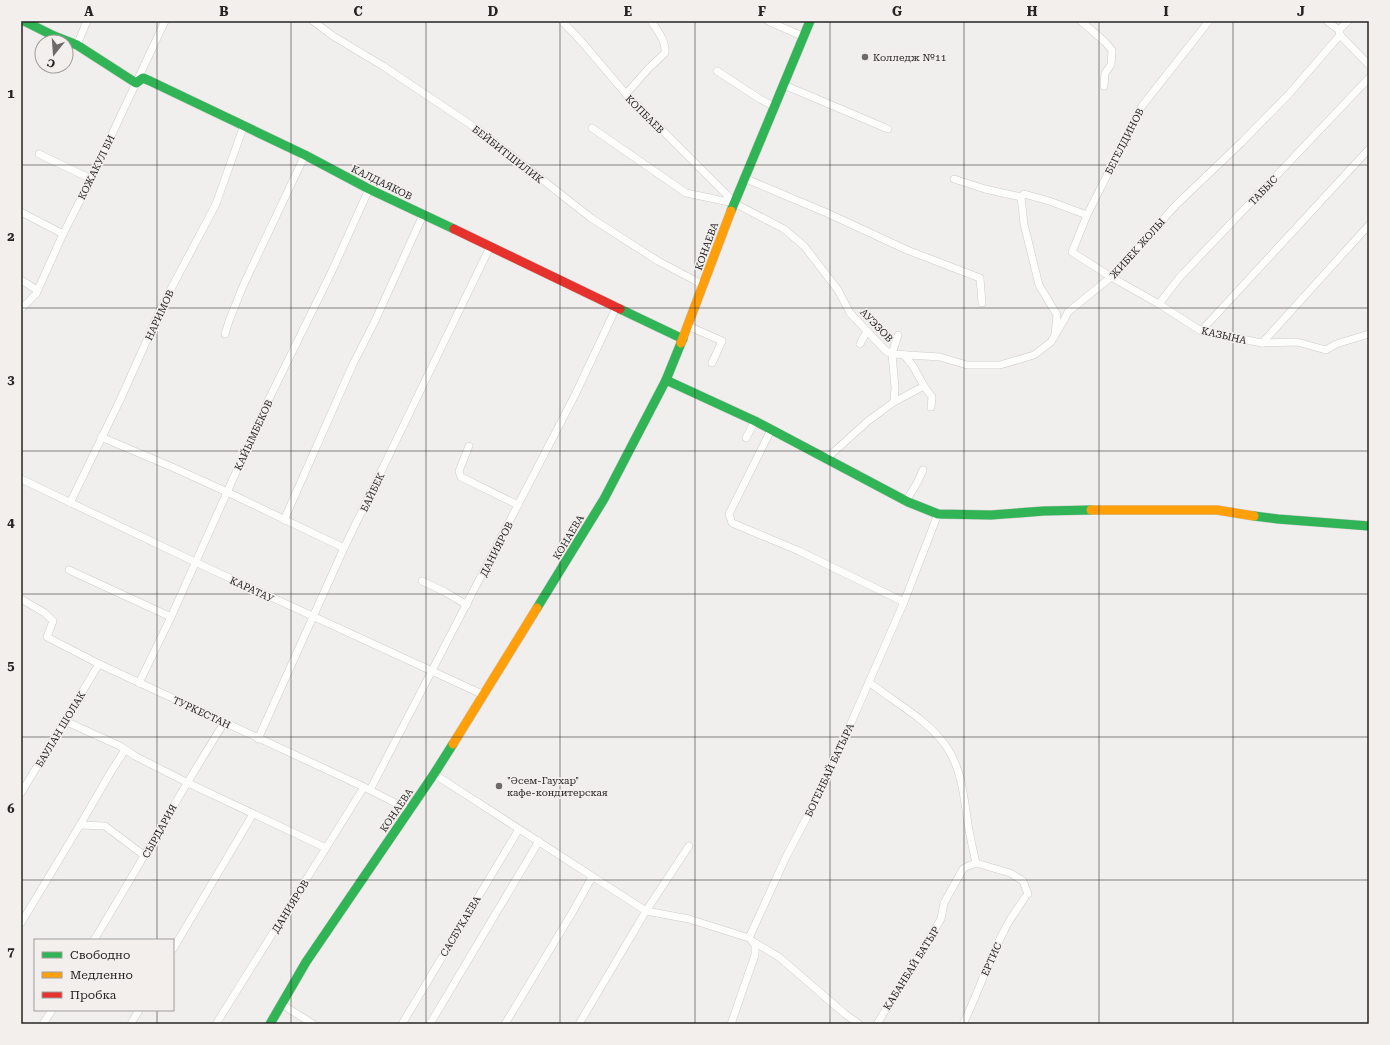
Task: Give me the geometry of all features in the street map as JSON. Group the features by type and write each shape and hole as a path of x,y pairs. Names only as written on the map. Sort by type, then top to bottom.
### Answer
{"street":[{"path":"24,21 54,36 77,45 136,83"},
{"path":"77,45 87,21"},
{"name":"КОЖАКУЛ БИ","path":"21,309 36,294 63,234 165,21"},
{"name":"БЕЙБИТШИЛИК","path":"313,21 333,36 383,66 483,133 591,218 658,262 703,286"},
{"name":"КОПБАЕВ","path":"562,21 626,94 734,202"},
{"path":"626,94 649,68 665,53 666,47 662,37 651,21"},
{"path":"768,21 804,37"},
{"name":"КОНАЕВА","path":"270,1024 306,962 434,774 604,499 666,380 688,326 734,202 810,21"},
{"path":"1081,21 1106,42 1112,50 1111,65 1105,73 1104,86"},
{"name":"БЕГЕЛДИНОВ","path":"1072,252 1087,215 1142,106 1209,21"},
{"path":"1327,21 1369,65"},
{"name":"ЖИБЕК ЖОЛЫ","path":"892,354 940,357 967,365 1000,365 1034,355 1051,342 1068,312 1111,277 1176,205 1242,142 1289,94 1348,21"},
{"path":"717,71 775,107"},
{"name":"КАЛДАЯКОВ","path":"136,83 143,78 150,81 305,155 369,189 617,306 683,339"},
{"name":"ТАБЫС","path":"1159,304 1179,278 1198,257 1369,78"},
{"path":"784,85 888,130"},
{"name":"НАРИМОВ","path":"70,503 163,304 216,204 244,125"},
{"path":"592,128 686,192 734,202"},
{"path":"1201,331 1369,149"},
{"path":"38,154 90,179"},
{"path":"225,334 243,286 305,155"},
{"path":"744,178 827,213 907,250 980,278 982,303"},
{"path":"954,179 985,189 1020,196 1024,194 1049,201 1087,215"},
{"name":"КАЙЫМБЕКОВ","path":"139,683 171,617 268,401 332,271 369,189"},
{"path":"1020,196 1024,224 1039,285 1057,315 1055,334"},
{"name":"АУЭЗОВ","path":"734,202 784,229 804,246 838,290 850,313 886,351 892,354 895,388 894,402"},
{"path":"21,212 63,234"},
{"path":"284,520 352,364 374,323 424,215"},
{"path":"1262,343 1369,225"},
{"name":"БАЙБЕК","path":"258,739 344,548 490,246"},
{"name":"КАЗЫНА","path":"1072,252 1201,331 1262,343 1298,342 1326,350 1336,344 1369,334"},
{"path":"21,280 37,290"},
{"name":"ДАНИЯРОВ","path":"216,1024 326,848 367,789 432,672 576,395 617,306"},
{"path":"688,326 722,341 712,363"},
{"path":"860,344 867,331"},
{"path":"892,354 898,335"},
{"path":"904,355 913,366 932,397 931,407"},
{"path":"666,380 755,421 906,501 938,514 992,515 1044,511 1132,508 1217,510 1278,519 1369,526"},
{"path":"826,459 868,421 894,402 924,386"},
{"path":"746,438 755,421"},
{"path":"771,430 729,514 732,523 793,548 904,602"},
{"path":"101,437 227,492 344,548"},
{"path":"469,446 459,471 461,477 518,505"},
{"path":"906,501 923,470"},
{"name":"КАРАТАУ","path":"21,479 195,562 484,695"},
{"name":"БОГЕНБАЙ БАТЫРА","path":"731,1024 755,955 755,945 751,939 786,857 844,740 904,602 938,514"},
{"path":"69,570 171,617"},
{"path":"422,581 446,592 466,605"},
{"name":"ТУРКЕСТАН","path":"21,599 45,613 53,621 47,637 99,664 409,810"},
{"name":"БАУЛАН ШОЛАК","path":"22,790 99,664"},
{"path":"869,682 881,692 913,713 946,746 958,772 976,863"},
{"path":"64,721 120,746 135,756 186,782 326,848"},
{"name":"СЫРДАРИЯ","path":"95,939 145,856 186,782 224,723"},
{"path":"21,923 125,750"},
{"path":"434,774 646,911 689,919 751,939 779,956 845,1014 859,1024"},
{"path":"174,947 253,814"},
{"path":"80,826 105,826 145,856"},
{"name":"САСБУКАЕВА","path":"402,1024 519,829"},
{"path":"430,1024 539,841"},
{"path":"579,1024 646,911 689,846"},
{"name":"КАБАНБАЙ БАТЫР","path":"877,1024 942,919 944,903 965,868 976,863"},
{"name":"ЕРТИС","path":"963,1024 1004,929 1026,896 1023,881 1010,873 976,863"},
{"path":"504,1024 592,877"},
{"path":"281,1004 313,1024"},
{"path":"43,1024 51,1011"},
{"path":"131,1024 138,1011"}],"traffic: fast":[{"path":"24,21 54,36 77,45 136,83 143,78 150,81 305,155 369,189 454,229"},
{"path":"731,211 810,21"},
{"path":"620,309 683,339"},
{"path":"537,608 604,499 666,380 681,343"},
{"path":"666,380 755,421 908,502 938,514 991,515 1044,511 1091,510"},
{"path":"1254,516 1369,526"},
{"path":"270,1024 306,962 453,744"}],"traffic: slow":[{"path":"681,343 731,211"},
{"path":"1091,510 1217,510 1254,516"},
{"path":"453,744 537,608"}],"traffic: jam":[{"path":"454,229 620,309"}],"place":[{"name":"Колледж №11","path":"865,57"},
{"name":"\"Әсем-Гаухар\" кафе-кондитерская","path":"499,786"}]}
